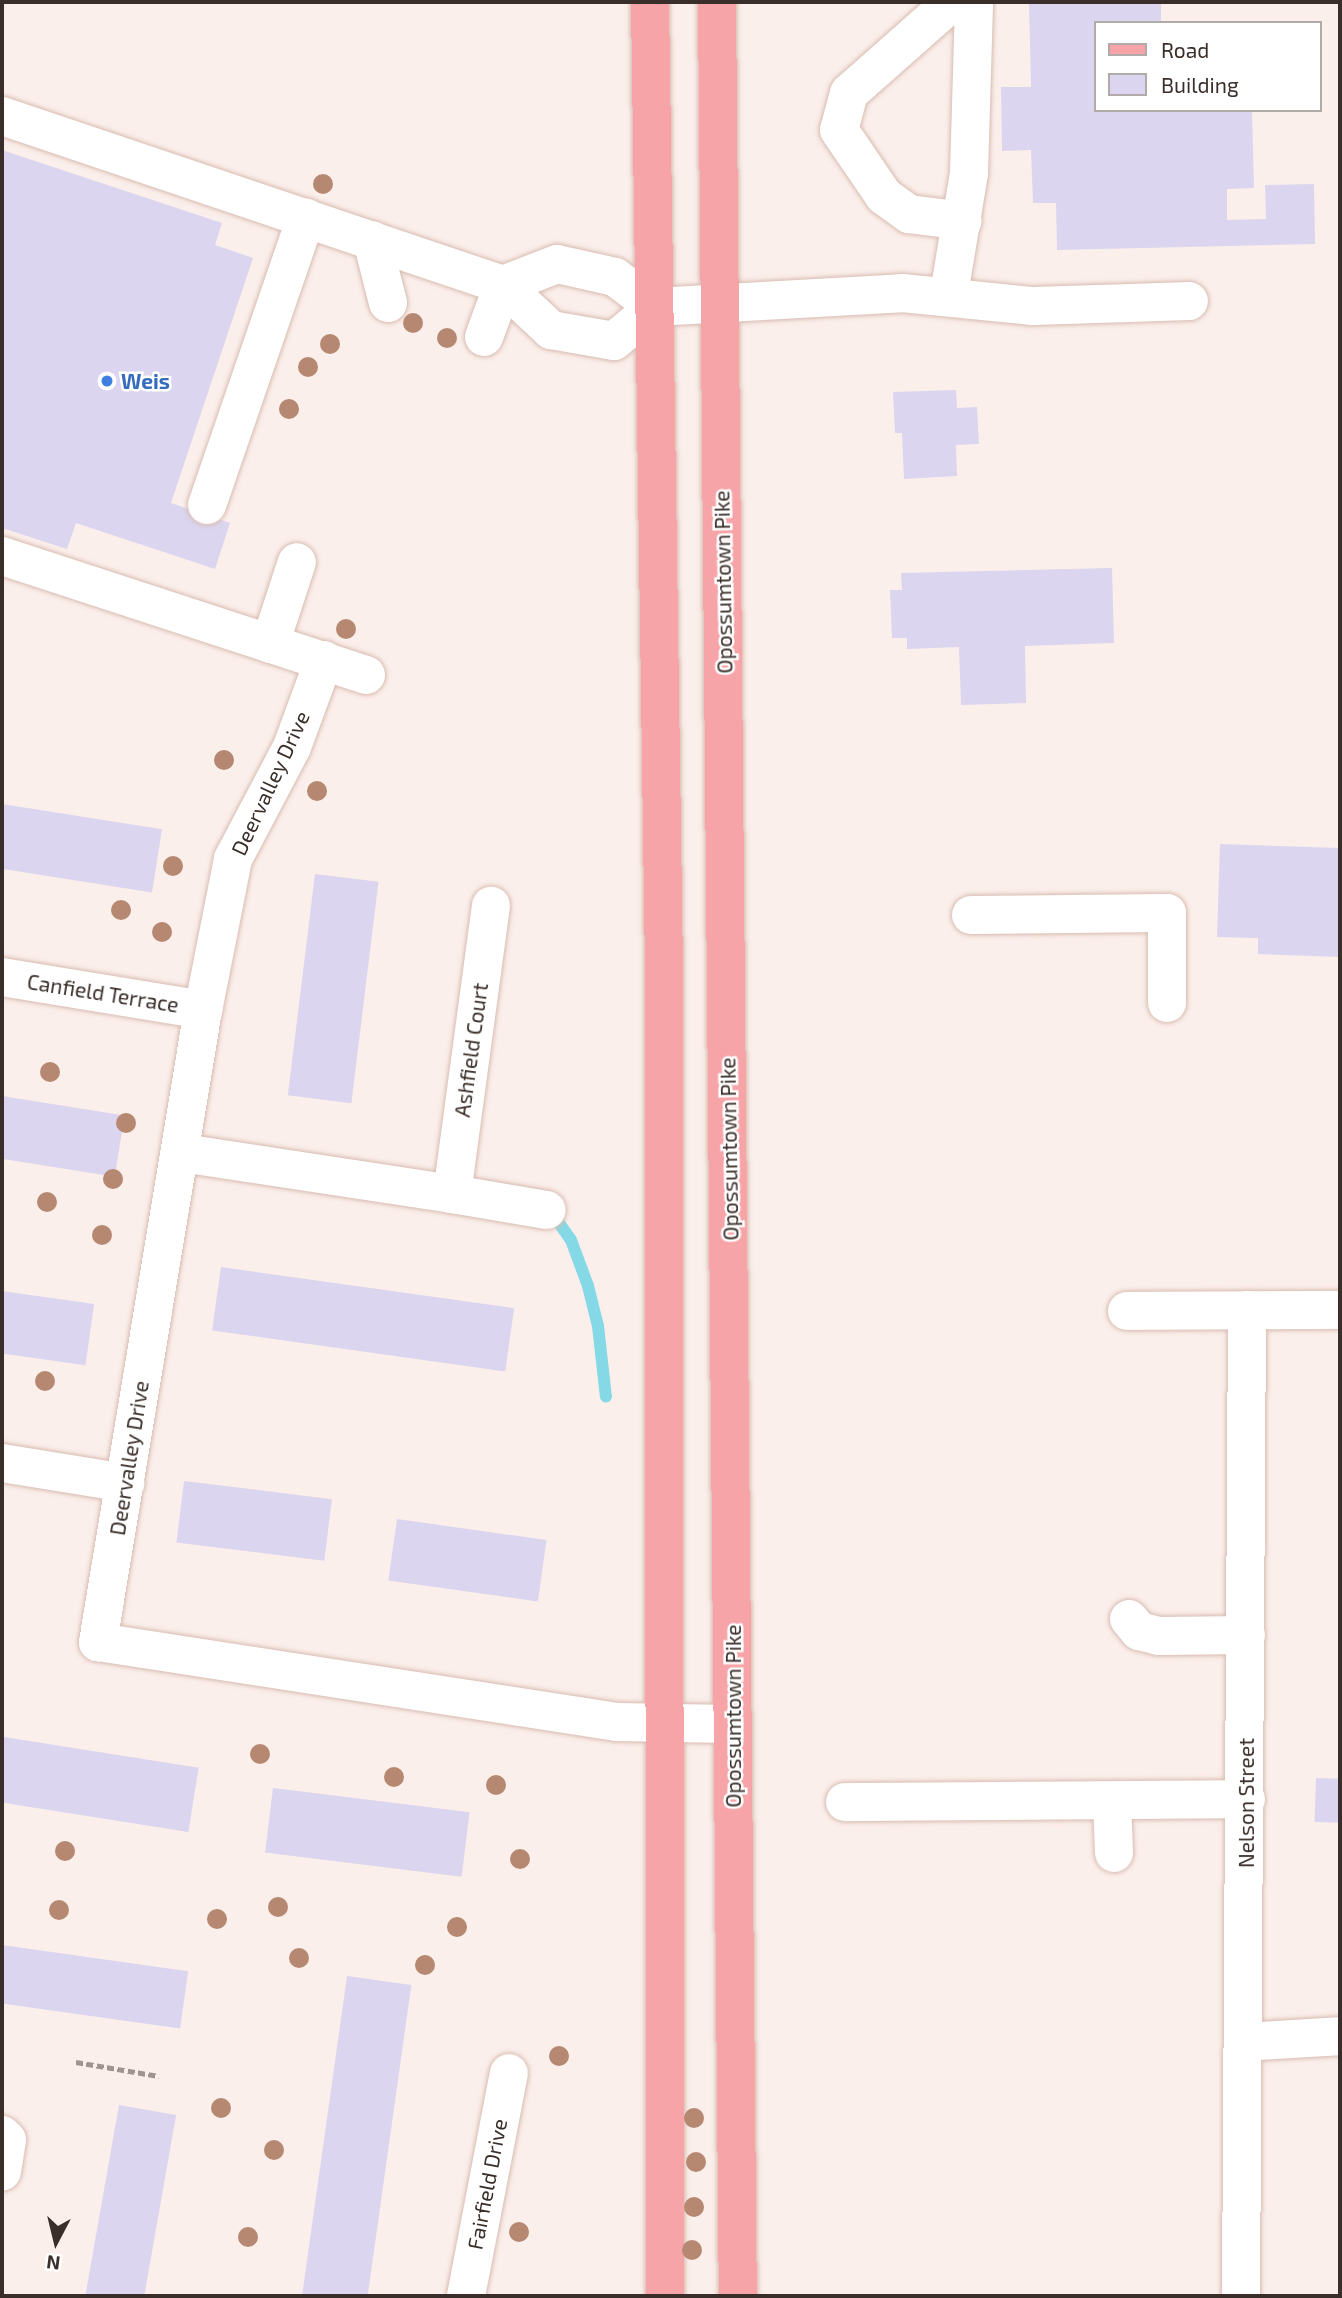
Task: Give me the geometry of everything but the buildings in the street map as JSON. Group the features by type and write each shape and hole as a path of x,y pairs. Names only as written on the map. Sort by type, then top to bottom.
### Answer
{"main road":[{"path":"650,2 664,970 667,1726 665,2296"},
{"name":"Opossumtown Pike","path":"717,2 738,2296"}],"street":[{"path":"952,2 849,93 839,130 884,197 909,214 963,221"},
{"path":"949,294 963,221 974,2"},
{"path":"2,116 503,285 551,330 614,341 655,307 949,294 1033,306 1189,301"},
{"path":"207,505 306,218"},
{"path":"372,240 388,303"},
{"path":"484,337 503,285 557,264 615,277 655,307"},
{"path":"2,556 366,675"},
{"path":"270,644 297,562"},
{"name":"Deervalley Drive","path":"324,660 292,747 233,859 204,1010 98,1642 617,1723 667,1726 732,1724"},
{"name":"Ashfield Court","path":"452,1194 491,906"},
{"path":"971,915 1167,913 1167,1003"},
{"name":"Canfield Terrace","path":"2,977 204,1010"},
{"path":"182,1153 547,1210"},
{"name":"Nelson Street","path":"1241,2296 1247,1310"},
{"path":"1127,1311 1340,1310"},
{"path":"2,1463 125,1483"},
{"path":"1129,1619 1139,1631 1159,1636 1247,1634"},
{"path":"845,1802 1246,1799"},
{"path":"1112,1801 1114,1853"},
{"path":"1244,2042 1340,2036"},
{"name":"Fairfield Drive","path":"466,2296 509,2073"},
{"path":"2,2135 7,2140 2,2172"}],"path":[{"path":"76,2062 159,2076"}],"waterway":[{"path":"559,1223 571,1240 588,1286 598,1326 606,1397"}],"place":[{"name":"Weis","path":"107,381"}]}
